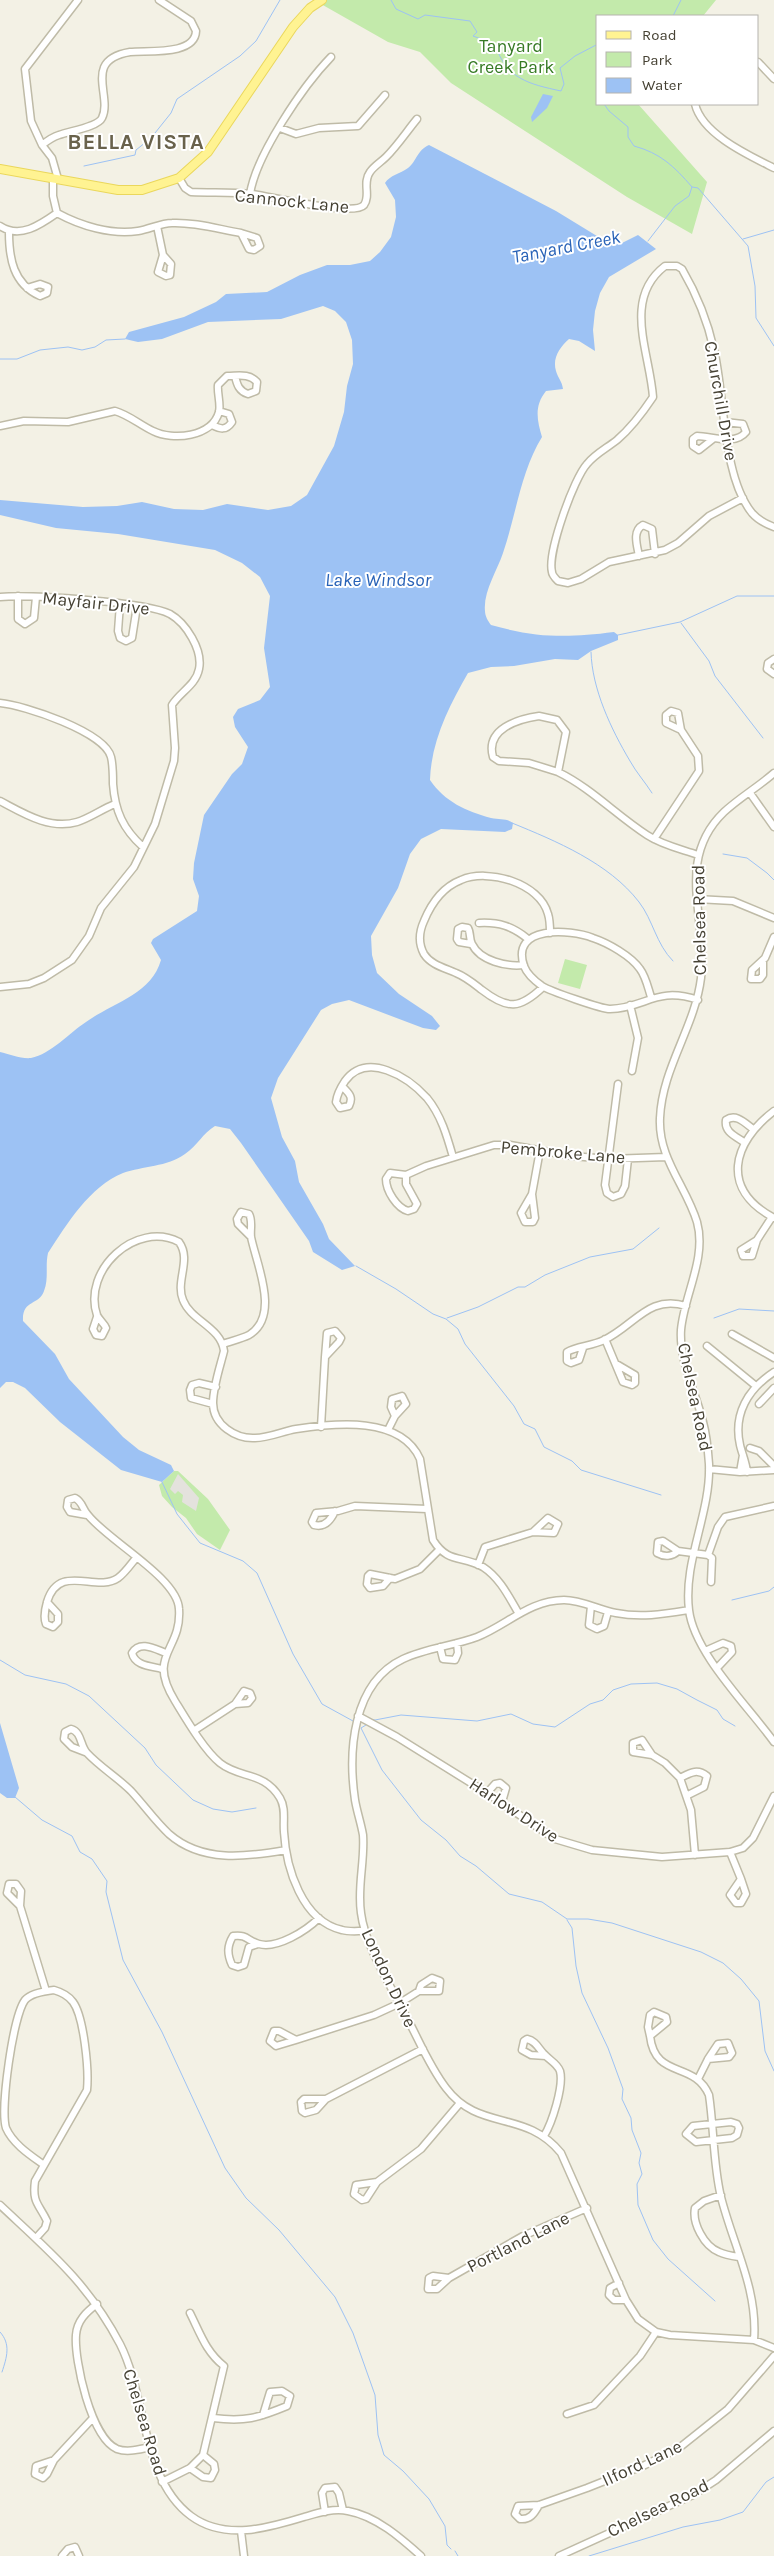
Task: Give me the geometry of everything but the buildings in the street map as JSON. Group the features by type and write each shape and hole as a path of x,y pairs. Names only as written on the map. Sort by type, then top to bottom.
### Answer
{"main road":[{"path":"0,169 118,190 142,190 179,178 208,152 293,27 310,8 322,0"}],"street":[{"path":"78,0 25,68 31,121 42,145 52,158 56,179 53,196 57,213 74,222 116,232 138,231 171,223 190,224 241,233"},
{"path":"42,145 58,135 94,125 101,120 103,114 102,73 111,60 123,53 179,49 194,39 196,31 191,20 159,0"},
{"path":"250,194 258,166 300,94 331,57"},
{"path":"759,63 774,80"},
{"path":"280,128 296,134 320,128 358,126 385,94"},
{"path":"695,105 696,110 706,124 728,142 774,168"},
{"name":"Cannock Lane","path":"179,178 185,188 191,192 250,194 332,207 351,209 361,207 367,195 365,182 370,172 386,158 418,119"},
{"path":"0,226 8,232 29,230 57,213"},
{"path":"157,226 163,255"},
{"path":"8,232 12,267 18,278 27,288"},
{"name":"Churchill Drive","path":"743,498 709,516 678,543 655,554 609,562 581,579 568,584 558,581 552,572 554,551 570,493 578,476 586,465 630,428 653,397 641,335 642,304 653,277 665,266 671,264 682,269 708,328 714,350 736,480 743,498 752,513 774,528"},
{"path":"0,426 24,421 68,422 116,411 165,436 200,432 212,425 219,411 218,385 227,376 235,376"},
{"path":"212,425 220,429 227,428 232,422 230,414 219,411"},
{"path":"713,439 728,440 744,436 746,429 743,424 725,422"},
{"path":"638,556 636,534 638,529 644,525 652,529 655,554"},
{"path":"18,596 18,619 25,624 34,618 36,597"},
{"name":"Mayfair Drive","path":"0,597 36,597 156,608 179,620 189,633 200,666 194,681 172,705 174,761 155,824 134,867 101,908 89,936 72,960 44,978 29,984 0,987"},
{"path":"120,604 118,631 120,638 126,641 132,638 134,632 136,606"},
{"path":"774,659 767,666 767,669 774,674"},
{"path":"0,703 32,710 96,738 106,746 111,755 115,804 124,827 144,847"},
{"path":"558,772 566,732 557,720 539,716 511,723 499,732 492,744 493,757 499,761 529,762 558,772 580,784 654,839 698,855"},
{"path":"654,839 699,771 698,756 681,730"},
{"name":"Chelsea Road","path":"773,1739 705,1651 693,1626 688,1610 689,1580 709,1469 704,1422 684,1363 681,1330 697,1266 699,1234 697,1221 666,1157 660,1136 660,1117 665,1085 698,1000 702,967 696,874 698,855 711,827 724,812 774,773"},
{"path":"750,792 774,827"},
{"path":"0,801 29,817 62,824 76,822 115,804"},
{"path":"543,987 523,1004 514,1005 496,1000 472,981 428,960 421,947 420,930 427,915 442,893 459,881 481,876 506,880 535,895 549,915 550,933"},
{"path":"697,899 733,901 774,918"},
{"path":"479,923 505,924 514,928 528,939"},
{"path":"651,997 640,969 626,957 593,938 574,934 550,933 533,936 528,939 524,946 524,965 528,973 543,987 602,1008 630,1005 651,997 684,995 698,1000"},
{"path":"763,960 774,937"},
{"path":"472,944 482,955 496,962 512,966 524,965"},
{"path":"630,1005 638,1038 632,1071"},
{"path":"342,1086 353,1073 365,1068 387,1071 408,1082 428,1099 435,1110 446,1134 453,1157"},
{"path":"618,1084 605,1189 613,1197 621,1194 625,1186 628,1159"},
{"path":"757,1240 773,1217 749,1198 740,1184 737,1164 744,1142 753,1129 774,1111"},
{"path":"744,1142 729,1132 725,1125 726,1120 730,1117 738,1118 753,1129"},
{"name":"Pembroke Lane","path":"406,1175 406,1184 417,1204 414,1209 408,1211 398,1205 386,1184 390,1173 406,1175 453,1157 494,1145 510,1145 572,1156 609,1159 666,1157"},
{"path":"532,1194 540,1150"},
{"path":"97,1317 97,1283 110,1260 130,1242 136,1240 161,1237 179,1242 185,1253 182,1299 190,1310 219,1336 223,1344 224,1351 213,1404 219,1422 233,1434 245,1438 258,1438 296,1429 376,1426 404,1438 415,1448 423,1476 433,1540 440,1550 456,1560 478,1565 495,1577 519,1614"},
{"path":"223,1344 250,1334 259,1324 265,1293 263,1276 251,1237"},
{"path":"583,1348 605,1339 653,1306 666,1302 686,1306"},
{"path":"732,1334 774,1358"},
{"path":"605,1339 618,1365"},
{"path":"707,1346 756,1386"},
{"path":"321,1427 325,1357"},
{"path":"743,1472 738,1415 744,1402 756,1386 774,1372"},
{"path":"213,1404 194,1400 191,1398 190,1390 195,1383 216,1387"},
{"path":"759,1404 774,1388"},
{"path":"388,1430 395,1416"},
{"path":"750,1448 759,1452 774,1466"},
{"path":"709,1469 743,1472 774,1470"},
{"path":"335,1511 355,1506 427,1509"},
{"path":"708,1555 718,1527 725,1517 774,1506"},
{"path":"87,1515 157,1575 178,1600 178,1626 166,1653 162,1669 168,1687 218,1762 227,1767 258,1777 271,1786 281,1799 284,1808 286,1850 300,1893 308,1908 319,1918 342,1930 364,1931"},
{"path":"478,1565 485,1547 533,1532"},
{"path":"390,1578 395,1579 420,1569 440,1550"},
{"path":"678,1551 708,1555 712,1558 711,1582"},
{"path":"48,1602 50,1594 62,1582 71,1580 104,1582 118,1578 136,1558"},
{"name":"London Drive","path":"688,1610 638,1616 608,1612 566,1600 548,1601 519,1614 487,1633 404,1658 390,1666 374,1685 358,1716 352,1751 355,1802 364,1853 360,1902 364,1931 434,2072 460,2103 482,2116 528,2127 544,2136 561,2153 587,2208 626,2300 638,2319 656,2332 670,2336 754,2340 774,2348"},
{"path":"591,1606 588,1622 589,1625 597,1629 604,1626 608,1612"},
{"path":"440,1647 443,1659 455,1660 458,1653 457,1643"},
{"path":"705,1651 723,1643 732,1646 732,1652 717,1668"},
{"path":"162,1669 141,1664 134,1660 132,1653 137,1647 145,1646 166,1653"},
{"path":"195,1730 235,1704"},
{"name":"Harlow Drive","path":"358,1716 397,1737 502,1802 555,1839 579,1847 644,1856 730,1852 743,1848 753,1838 774,1796"},
{"path":"85,1752 130,1790 168,1833 183,1845 225,1857 254,1856 286,1850"},
{"path":"652,1755 680,1778 688,1795 695,1855"},
{"path":"680,1778 693,1771 707,1776 704,1787 688,1795"},
{"path":"487,1793 494,1784 500,1784 506,1788 502,1802"},
{"path":"730,1852 741,1879"},
{"path":"20,1906 46,1991"},
{"path":"258,1944 243,1935 234,1936 229,1943 228,1955 232,1965 238,1967 244,1965 249,1947 279,1942 296,1936 308,1929 319,1918"},
{"path":"36,2238 45,2228 47,2221 36,2205 33,2193 35,2181 88,2090 79,2015 74,2003 62,1992 54,1990 27,1998 17,2020 3,2110 6,2127 13,2140 44,2165"},
{"path":"296,2040 374,2015 420,1991"},
{"path":"650,2036 652,2051 657,2059 698,2079 705,2086 709,2095 721,2195 739,2257 751,2288 755,2326 754,2340"},
{"path":"326,2099 423,2049"},
{"path":"544,2136 554,2114 560,2072 556,2064 546,2056"},
{"path":"698,2079 708,2059"},
{"path":"377,2182 421,2148 460,2103"},
{"path":"731,2122 737,2124 740,2128 737,2135 732,2138 696,2142 686,2134 693,2126 712,2124 731,2122"},
{"path":"721,2195 704,2201 695,2208 694,2218 701,2235 710,2246 717,2252 739,2257"},
{"name":"Chelsea Road","path":"0,2205 78,2279 96,2304 120,2346 132,2372 162,2482 181,2508 193,2517 222,2529 241,2531 261,2529 324,2512 343,2510 371,2518 421,2556"},
{"name":"Portland Lane","path":"449,2278 516,2239 587,2208"},
{"path":"619,2283 610,2288 608,2295 614,2300 626,2300"},
{"path":"96,2304 85,2313 76,2334 78,2360 93,2418 106,2440 116,2448 130,2451 151,2447"},
{"path":"162,2482 190,2468 203,2455 224,2366 206,2348 190,2314"},
{"path":"567,2414 594,2405 640,2356 656,2332"},
{"name":"Ilford Lane","path":"539,2506 645,2465 679,2448 728,2409 774,2356"},
{"path":"213,2418 238,2422 263,2415 287,2406 290,2396 282,2391 270,2392 263,2415"},
{"path":"54,2460 93,2418"},
{"name":"Chelsea Road","path":"559,2556 693,2495 716,2480 774,2431"},
{"path":"190,2468 203,2477 211,2478 215,2470 214,2464 203,2455"},
{"path":"324,2512 322,2493 325,2488 335,2487 340,2493 343,2510"},
{"path":"241,2531 244,2556"},
{"path":"62,2556 68,2549 76,2547 79,2556"}],"green space":[{"name":"Tanyard Creek Park","path":"327,0 716,0 704,15 596,15 596,105 639,105 707,182 692,234 627,197 451,83 420,52 388,42 321,4"},
{"path":"565,959 587,965 580,989 558,983"},
{"path":"174,1471 178,1471 208,1499 230,1530 220,1550 197,1534 186,1518 162,1496 159,1485"}],"shaded area":[{"path":"178,1474 199,1498 196,1511 182,1502 183,1495 178,1491 175,1494 170,1489"}],"water":[{"path":"543,94 553,96 547,108 532,122 531,117"},
{"name":"Lake Windsor","path":"429,145 556,211 610,244 622,243 638,235 656,249 609,277 600,293 595,311 593,330 595,351 579,341 569,339 556,357 555,366 563,389 546,391 540,402 538,419 542,437 529,464 508,538 488,589 485,604 486,615 491,625 538,635 552,636 614,632 618,635 618,640 591,651 578,660 555,659 514,666 491,667 468,673 454,698 437,738 430,780 442,794 457,805 491,818 510,821 513,823 512,829 505,832 441,829 421,839 410,854 398,888 371,936 372,955 377,973 399,994 432,1016 440,1026 436,1030 423,1028 349,1000 332,1004 321,1010 278,1078 271,1098 282,1137 295,1161 299,1182 323,1224 329,1239 355,1266 342,1270 313,1252 309,1241 241,1143 230,1129 215,1126 189,1151 178,1158 163,1164 123,1173 100,1187 80,1207 48,1253 44,1291 42,1296 25,1309 23,1321 55,1354 69,1379 123,1437 139,1450 171,1465 174,1471 162,1482 121,1470 60,1422 25,1388 13,1382 6,1382 0,1388 0,1052 23,1058 38,1056 53,1048 96,1015 140,990 156,972 161,960 151,943 153,939 197,911 199,896 193,879 194,863 204,815 232,774 242,764 248,747 235,727 233,717 238,709 260,700 270,687 264,648 270,596 260,577 242,563 215,550 118,534 56,528 0,515 0,500 83,507 117,506 142,502 174,509 203,510 227,504 268,510 291,506 307,495 334,446 344,412 347,386 353,364 352,340 346,322 335,311 323,306 281,319 208,322 162,339 138,342 125,339 129,332 184,317 216,302 226,294 267,292 300,275 327,265 350,265 370,261 380,252 391,237 396,217 395,200 385,183 408,168 419,153"},
{"path":"0,1723 19,1788 15,1798 7,1798 0,1793"}],"waterway":[{"path":"84,166 135,155 136,150 151,138 171,113 177,99 240,56 256,41 280,0"},
{"name":"Tanyard Creek","path":"391,0 396,9 418,19 425,15 470,21 477,32 473,36 495,44 505,65 512,72 520,78 539,86 561,91 564,84 560,68 575,56 596,45"},
{"name":"Tanyard Creek","path":"674,15 681,0"},
{"name":"Tanyard Creek","path":"605,105 628,127 628,137 634,146 652,152 666,161 692,187 689,196 675,206 648,241"},
{"path":"692,187 698,188 748,246 755,286 756,318 774,346"},
{"path":"743,239 774,230"},
{"path":"0,359 17,359 40,350 68,347 82,350 95,347 106,340 125,339"},
{"path":"618,635 680,622 737,596 774,596"},
{"path":"681,623 709,661 715,676 763,738"},
{"path":"591,652 595,680 610,722 632,765 652,793"},
{"path":"512,823 564,846 613,876 627,888 644,909 658,940 673,961"},
{"path":"723,854 747,858 774,880"},
{"path":"447,1318 478,1307 518,1287 525,1287 545,1275 590,1257 633,1249 659,1228"},
{"path":"356,1266 396,1289 433,1314 446,1319 458,1329 465,1344 514,1406 524,1424 535,1429 544,1447 572,1461 581,1470 661,1495"},
{"path":"714,1318 739,1309 774,1311"},
{"path":"162,1482 177,1514 200,1543 243,1561 257,1573 293,1654 322,1704 353,1721"},
{"path":"732,1600 769,1591 774,1587"},
{"path":"0,1660 25,1675 66,1684 89,1696 145,1748 156,1765 193,1800 213,1809 232,1812 256,1808"},
{"path":"369,1719 375,1720 401,1715 477,1721 511,1714 533,1724 555,1727 590,1704 603,1700 613,1690 631,1684 657,1683 677,1689 717,1710 723,1719 735,1726"},
{"path":"366,1725 361,1728 382,1770 421,1820 446,1840 460,1856 476,1866 509,1894 542,1902 567,1919 588,1919 612,1923 701,1952 723,1963 741,1979 759,2001 765,2051 774,2071"},
{"path":"15,1797 42,1820 72,1836 80,1852 92,1859 107,1881 106,1892 123,1960 162,2032 225,2168 246,2198 279,2230 335,2297 353,2333 375,2395 378,2435 384,2455 403,2471 429,2499 445,2526 447,2545 451,2549"},
{"path":"567,1920 572,1928 576,1966 582,1993 608,2048 623,2089 622,2099 631,2118 632,2130 641,2153 639,2163 642,2174 637,2184 638,2205 653,2240 668,2259 715,2301"},
{"path":"0,2332 7,2346 2,2372"},
{"path":"589,2556 683,2527 720,2520 743,2512 766,2482 774,2477"},
{"path":"455,2551 458,2556"}],"district":[{"name":"BELLA VISTA","path":"136,141"}]}
